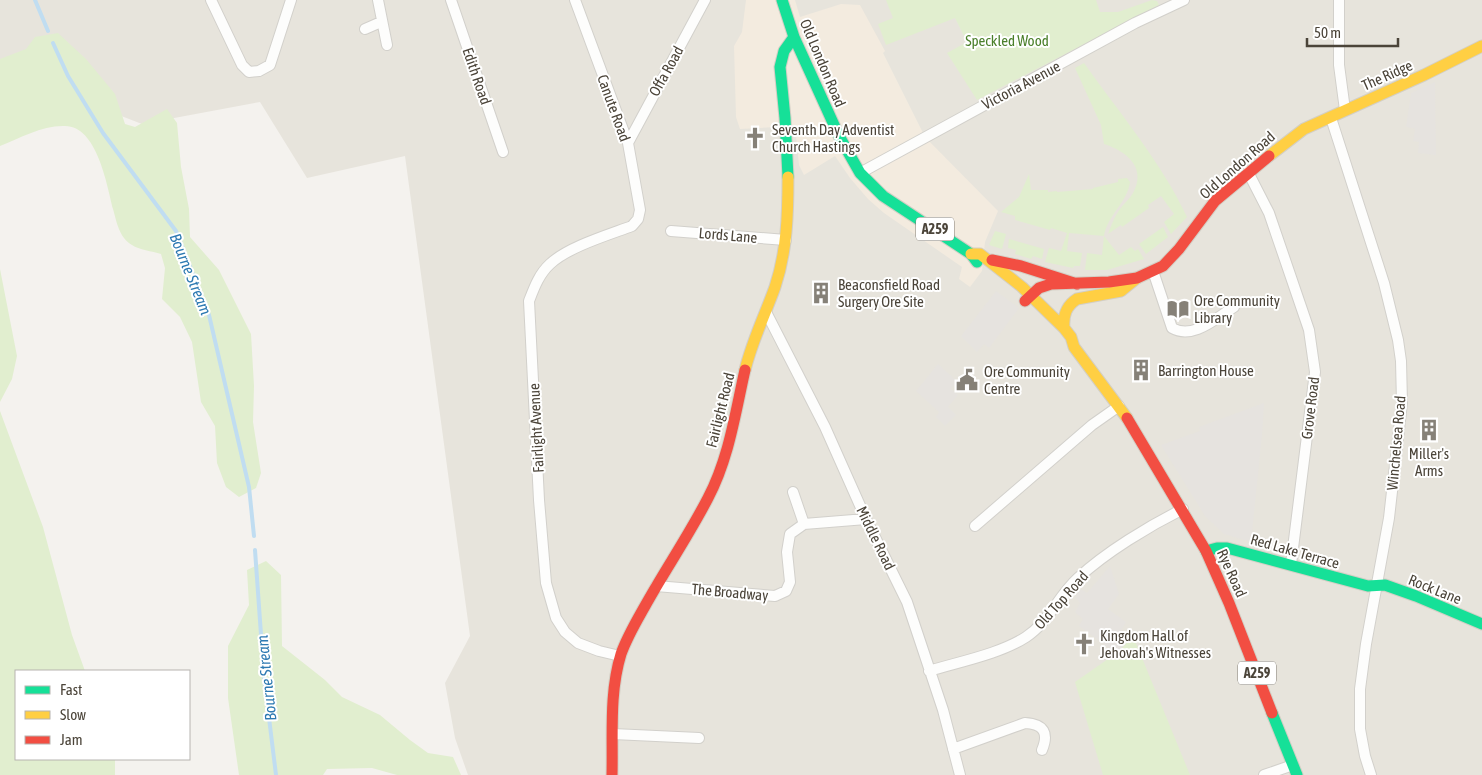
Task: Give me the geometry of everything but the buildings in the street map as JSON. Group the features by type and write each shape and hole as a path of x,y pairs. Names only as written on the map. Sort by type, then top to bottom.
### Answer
{"main road":[{"name":"Old London Road","path":"782,0 794,37 839,136 860,173 883,196 971,254 974,260 1027,298"},
{"name":"Fairlight Road","path":"612,775 613,699 620,656 631,631 718,479 750,350 766,312 778,276 786,240 788,206 786,122 780,67 783,49 794,37"},
{"name":"The Ridge","path":"1331,118 1345,110 1424,76 1482,46"},
{"name":"Old London Road","path":"1027,298 1039,288 1051,284 1109,282 1137,278 1154,271 1162,266 1179,249 1215,201 1248,172 1304,129 1331,118"},
{"name":"Old London Road","path":"971,254 980,254 986,258 1027,298 1065,343 1074,347"},
{"path":"986,258 1021,266 1076,284"},
{"path":"1064,328 1062,320 1065,310 1071,302 1077,299 1121,291 1137,278"},
{"name":"Rye Road","path":"1027,298 1064,328 1071,337 1074,347 1119,406 1183,509 1206,551 1235,618 1295,770"},
{"name":"Red Lake Terrace","path":"1206,551 1227,548 1291,564 1334,578 1368,586 1377,586"},
{"name":"Rock Lane","path":"1377,586 1385,585 1416,596 1482,624"}],"street":[{"path":"211,0 242,65 249,72 259,71 270,64 291,0"},
{"path":"378,0 387,45"},
{"name":"Edith Road","path":"452,0 503,152"},
{"name":"Canute Road","path":"575,0 628,143 640,210 638,220"},
{"name":"Offa Road","path":"628,143 705,0"},
{"name":"Victoria Avenue","path":"860,173 1172,3 1184,0"},
{"path":"1339,0 1339,65 1345,110"},
{"path":"365,29 381,22"},
{"name":"Winchelsea Road","path":"1331,118 1384,283 1398,340 1401,361 1402,403 1389,518 1366,644 1360,704 1360,729 1371,775"},
{"name":"Grove Road","path":"1248,172 1269,213 1309,330 1315,372 1291,564"},
{"name":"Fairlight Avenue","path":"620,656 578,643 565,632 556,618 546,583 539,500 529,301 537,280 551,264 572,250 632,226 638,220"},
{"name":"Lords Lane","path":"670,231 786,240"},
{"path":"1154,271 1172,328 1180,332 1189,332 1204,326 1234,307"},
{"name":"Middle Road","path":"766,312 825,427 907,602 943,710 960,775"},
{"path":"976,526 1092,425 1119,406"},
{"path":"793,492 804,524 866,518"},
{"name":"Old Top Road","path":"929,671 1004,648 1025,638 1042,624 1077,579 1110,553 1183,509"},
{"name":"The Broadway","path":"656,586 775,596 786,591 790,582 787,552 790,534 804,524"},
{"path":"953,749 1025,723 1032,723 1042,729 1046,742 1042,750"},
{"path":"613,734 699,738"},
{"name":"Rye Road","path":"1264,775 1295,770"}],"shaded area":[{"path":"0,0 1482,0 1482,775 468,775 455,738 445,683 470,636 405,156 307,178 260,102 142,124 0,69"},
{"path":"746,0 795,0 800,17 841,4 860,5 885,51 883,53 925,137 998,211 985,242 982,271 970,287 959,279 962,267 884,213 868,199 835,156 804,175 799,165 795,126 740,129 736,117 734,46 742,32"},
{"path":"1435,82 1436,155 1418,153 1419,142 1413,141 1415,129 1406,127 1411,93"},
{"path":"996,291 1019,308 989,348 984,344 977,352 961,336"},
{"path":"938,364 958,382 951,389 958,395 948,407 956,415 945,426 936,417 939,412 916,391"},
{"path":"1264,403 1251,542 1224,534 1205,516 1161,445 1200,431 1199,427"},
{"path":"1110,566 1119,594 1108,609 1126,622 1120,633 1130,639 1118,652 1079,626 1083,619 1075,612 1080,603 1075,597 1081,589 1087,593"}],"green space":[{"name":"Speckled Wood","path":"886,0 1096,0 1100,12 1118,12 1152,0 1157,1 1159,5 977,100 947,53 967,42 955,18 886,45 878,24 893,18"},
{"path":"58,33 86,59 115,94 125,124 135,127 167,109 177,123 181,167 189,209 190,237 219,270 251,334 254,386 253,422 261,473 256,488 239,497 226,487 217,463 215,426 201,402 192,342 180,317 162,299 165,268 161,254 135,247 121,234 104,172 93,146 76,129 57,126 40,130 0,146 0,59 26,49 35,37"},
{"path":"1084,63 1139,138 1177,197 1187,217 1171,234 1164,222 1174,214 1161,196 1148,205 1149,208 1122,227 1121,225 1108,234 1121,207 1133,193 1137,184 1137,175 1136,168 1127,156 1104,144 1101,125 1075,68"},
{"path":"1029,174 1031,190 1048,190 1048,192 1093,189 1118,182 1118,179 1127,178 1130,182 1126,196 1109,222 1104,236 1069,233 1067,251 1082,253 1080,266 1074,266 1073,268 1045,262 1049,248 1061,251 1067,233 1015,220 1015,216 1001,212 1019,197"},
{"path":"1163,227 1168,237 1146,254 1139,244"},
{"path":"995,231 1006,234 1002,249 989,245"},
{"path":"1104,236 1119,255 1131,247 1135,251 1138,249 1144,259 1107,270 1085,270 1087,253 1102,255"},
{"path":"1009,239 1044,249 1042,259 1033,256 1031,259 1015,254 1016,250 1008,248"},
{"path":"0,269 17,356 12,379 0,402"},
{"path":"0,411 43,527 72,635 85,670 15,670 15,760 115,760 115,775 0,775"},
{"path":"266,561 281,575 282,646 325,680 342,697 380,715 428,753 453,757 461,775 397,775 372,768 327,769 323,775 239,775 228,698 228,646 249,605 247,570"},
{"path":"1133,636 1190,775 1103,775 1075,682 1118,652"}],"waterway":[{"name":"Bourne Stream","path":"35,0 48,31"},
{"name":"Bourne Stream","path":"53,43 68,76 103,133 176,231 209,315 249,487 254,536"},
{"name":"Bourne Stream","path":"255,550 264,677 276,775"}],"traffic: fast":[{"path":"782,0 794,37 839,136 860,173 883,196 971,254 977,262"},
{"path":"788,177 780,67 784,51 794,37"},
{"path":"1206,551 1227,548 1368,586 1385,585 1482,624"},
{"path":"1272,713 1297,775"}],"traffic: slow":[{"path":"1269,156 1304,129 1424,75 1482,46"},
{"path":"745,370 775,287 782,260 787,219 788,177"},
{"path":"971,254 980,254 1022,287 1064,328 1071,337 1074,347 1127,418"},
{"path":"1064,328 1066,311 1077,299 1121,291 1137,278"}],"traffic: jam":[{"path":"1025,301 1039,288 1051,284 1109,282 1137,278 1163,266 1179,249 1215,201 1269,156"},
{"path":"992,260 1021,266 1077,284"},
{"path":"612,775 613,699 621,654 635,624 693,525 715,483 731,436 745,370"},
{"path":"1127,418 1206,551 1229,603 1272,713"}],"place":[{"name":"Seventh Day Adventist Church Hastings","path":"755,138"},
{"name":"Beaconsfield Road Surgery Ore Site","path":"821,293"},
{"name":"Ore Community Library","path":"1178,309"},
{"name":"Barrington House","path":"1141,370"},
{"name":"Ore Community Centre","path":"967,380"},
{"name":"Miller's Arms","path":"1429,430"},
{"name":"Kingdom Hall of Jehovah's Witnesses","path":"1084,644"}]}
